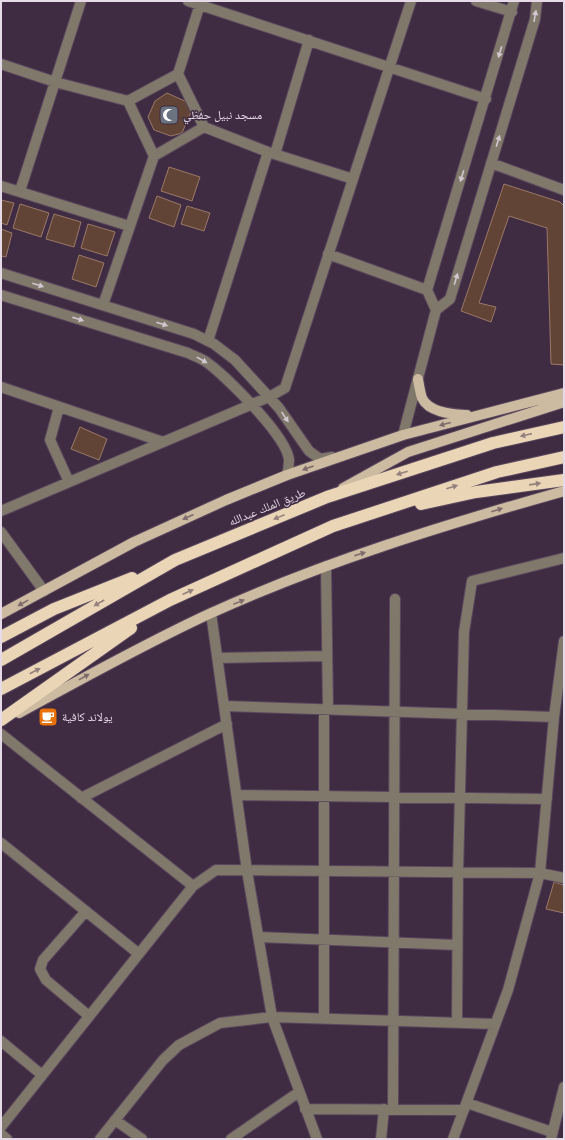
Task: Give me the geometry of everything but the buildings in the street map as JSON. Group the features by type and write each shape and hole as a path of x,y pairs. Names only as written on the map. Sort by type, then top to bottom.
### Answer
{"highway":[{"name":"طريق الملك عبدالله","path":"1,660 175,560 327,497 493,443 564,427"},
{"path":"1,689 170,600 333,526 497,472 564,457"},
{"path":"333,526 476,492 564,480"},
{"path":"1,637 54,609 175,560"},
{"path":"1,720 170,600"}],"main road":[{"path":"418,379 422,398 430,407 448,414 475,416"},
{"path":"1,614 134,542 226,500 287,476 403,435 564,393"},
{"path":"327,497 408,452 564,402"},
{"path":"1,723 152,641 211,613 326,566 499,510 564,491"}],"street":[{"path":"20,191 81,1"},
{"path":"188,1 200,3 486,99"},
{"path":"1,511 251,405 285,388 410,1"},
{"path":"476,1 512,12"},
{"path":"436,310 427,290 486,99 514,1"},
{"path":"403,435 436,310 450,299 534,19 537,1"},
{"path":"200,3 178,74 204,127 272,153 353,179"},
{"path":"208,341 309,40"},
{"path":"1,64 55,82 128,101 178,74"},
{"path":"128,101 154,156"},
{"path":"103,305 154,156 204,127"},
{"path":"491,163 564,190"},
{"path":"1,186 129,226"},
{"path":"328,254 427,290"},
{"path":"1,273 194,334 208,341 235,360 280,408 309,451 320,459 339,457"},
{"path":"1,295 199,358 223,376 264,418 283,445 289,459 287,476"},
{"path":"1,387 163,442"},
{"path":"59,407 50,440 69,482"},
{"path":"1,532 44,591"},
{"path":"457,1023 458,873 464,632 472,581 564,558"},
{"path":"324,1019 324,796 327,656 326,566"},
{"path":"381,1139 388,1110 392,1021 396,599"},
{"path":"211,613 247,871 272,1017 317,1139"},
{"path":"453,1139 508,990 540,873 554,717 564,643"},
{"path":"217,658 327,656"},
{"path":"224,706 554,717"},
{"path":"81,798 227,724"},
{"path":"1,734 193,886"},
{"path":"237,795 547,799"},
{"path":"1,843 139,954"},
{"path":"1,1127 193,886 216,870 540,873 564,878"},
{"path":"86,911 43,960 40,969 46,980 89,1016"},
{"path":"258,937 457,945"},
{"path":"100,1139 163,1060 180,1045 220,1023 272,1017 495,1024"},
{"path":"1,1041 42,1075"},
{"path":"305,1109 388,1110 465,1106 552,1135 564,1087"},
{"path":"231,1139 299,1092"},
{"path":"115,1120 142,1139"},
{"path":"1,1134 7,1139"}],"place":[{"name":"مسجد نبيل حفظي","path":"169,115"},
{"name":"يولاند كافية","path":"48,717"}]}
